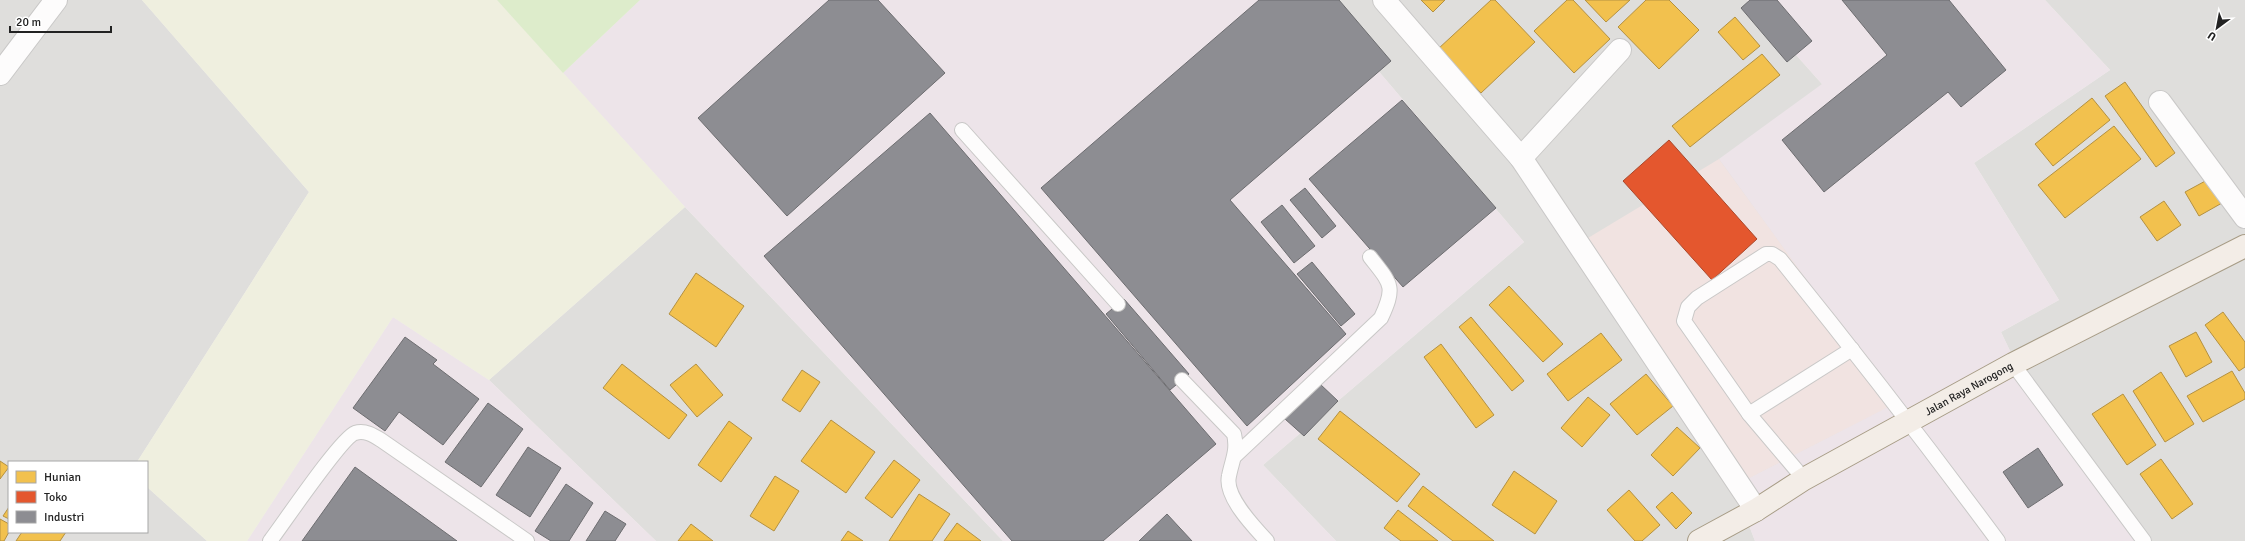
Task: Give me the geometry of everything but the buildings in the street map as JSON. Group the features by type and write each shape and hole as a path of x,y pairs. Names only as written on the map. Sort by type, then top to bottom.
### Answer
{"main road":[{"name":"Jalan Raya Narogong","path":"1699,541 1756,510 1804,479 2013,364 2245,246"}],"street":[{"path":"0,74 56,0"},
{"path":"1384,0 1521,158 1756,510"},
{"path":"1521,158 1620,50"},
{"path":"2160,102 2245,217"}],"lane":[{"path":"962,130 1118,304"},
{"path":"1804,479 1749,414 1684,321 1688,307 1697,298 1766,254 1772,254 1780,259 1910,421 1998,541"},
{"path":"1235,456 1381,318 1391,297 1387,279 1370,257"},
{"path":"1749,414 1852,349"},
{"path":"2013,364 2144,541"},
{"path":"1182,380 1234,434 1236,445 1235,456 1228,478 1233,496 1246,518 1267,541"},
{"path":"270,541 337,450 354,433 362,432 369,433 381,440 527,541"}],"shaded area":[{"path":"0,0 142,0 309,192 138,461 8,461 8,533 148,533 148,488 207,541 0,541"},
{"path":"640,0 1318,0 1524,242 1263,465 1336,541 1003,541 685,207 563,73"},
{"path":"1318,0 1747,0 1822,84 1897,403 1734,486 1755,541 1336,541 1263,465 1524,242"},
{"path":"1747,0 2045,0 2110,70 1974,163 2059,300 2001,332 2032,397 2138,541 1755,541 1734,486 1896,403 1719,159 1822,84"},
{"path":"2045,0 2245,0 2245,541 2138,541 2032,397 2001,332 2059,300 1974,163 2110,70"},
{"path":"1719,159 1897,403 1734,486 1583,241"},
{"path":"685,207 1003,541 656,541 489,380"},
{"path":"393,317 489,380 656,541 247,541"}],"green space":[{"path":"142,0 497,0 685,207 489,380 393,317 247,541 207,541 148,488 148,461 138,461 309,192"},
{"path":"497,0 640,0 563,73"}]}
